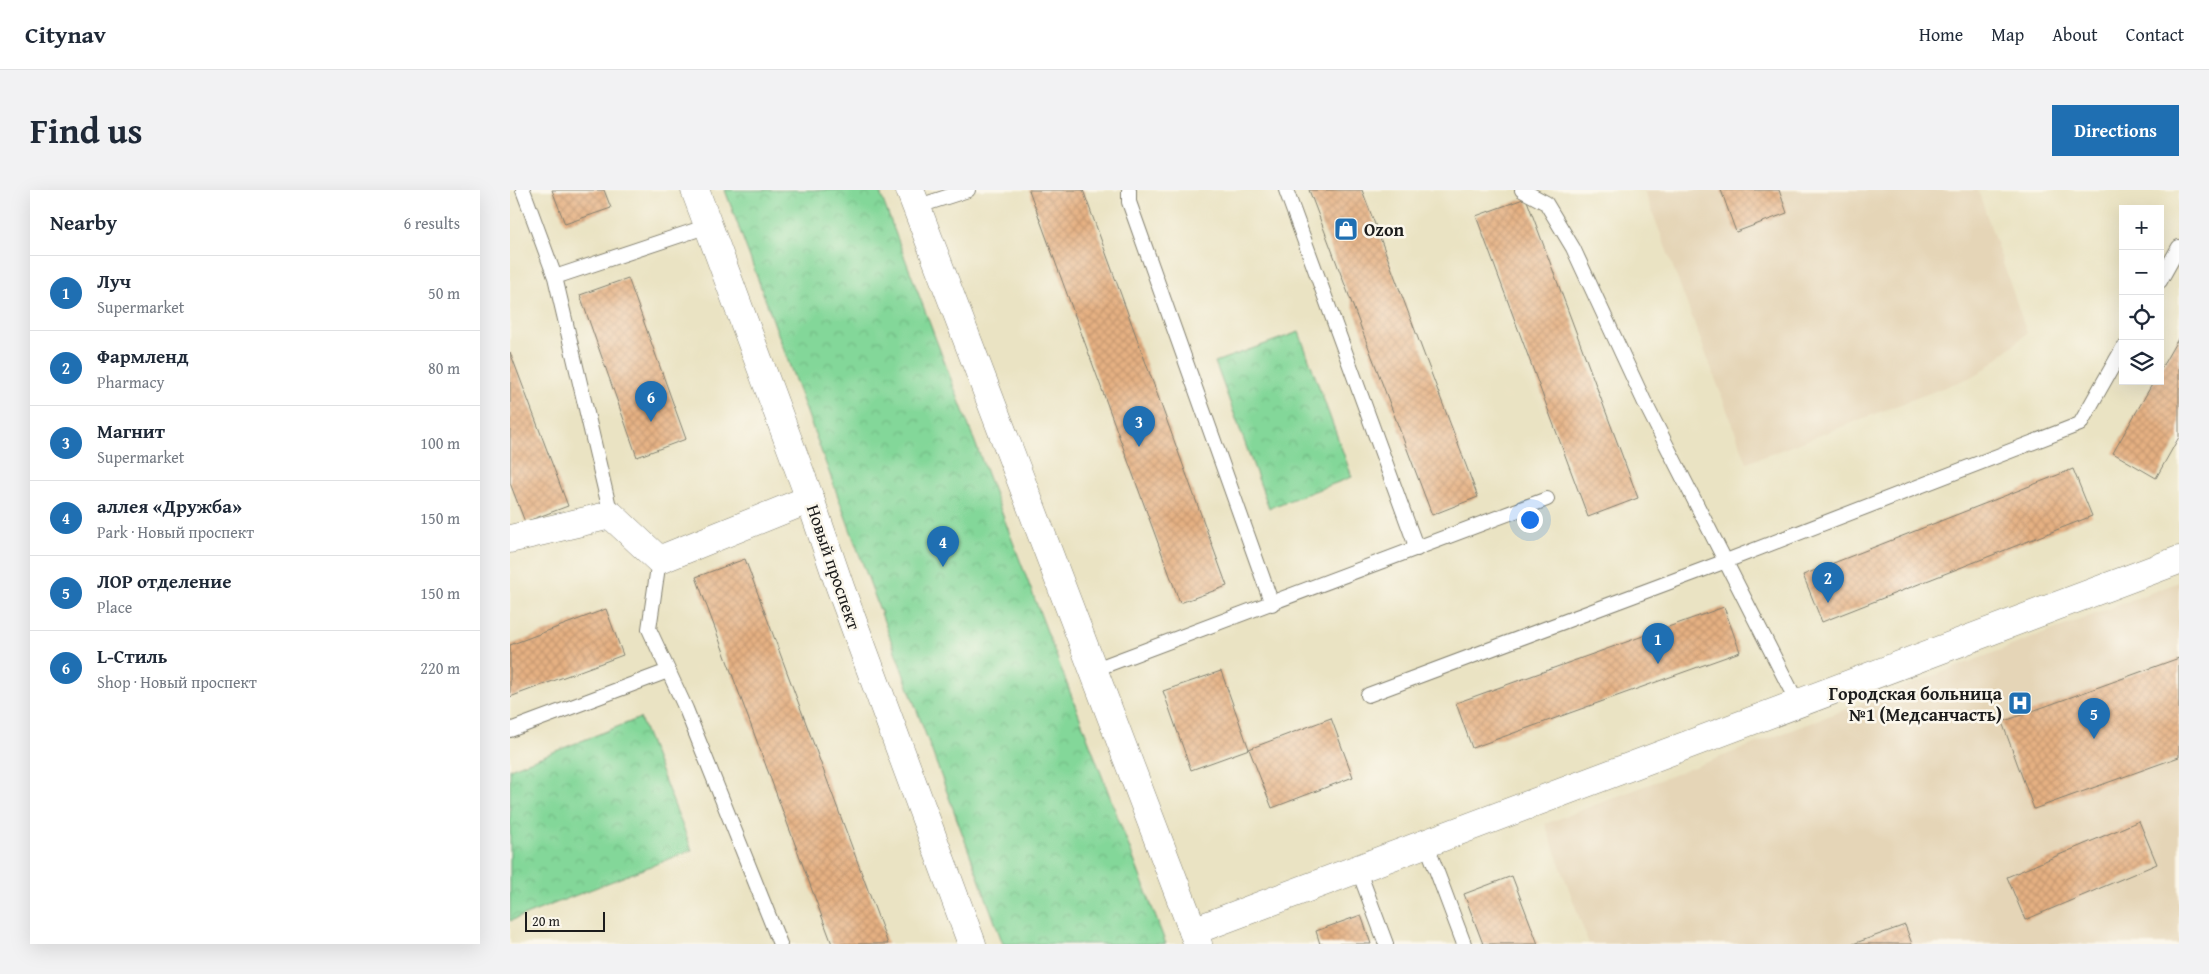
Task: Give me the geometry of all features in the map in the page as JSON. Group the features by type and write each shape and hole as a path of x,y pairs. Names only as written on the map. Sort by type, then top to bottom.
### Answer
{"street":[{"name":"Новый проспект","path":"695,190 972,944"},
{"path":"913,198 1195,938 1358,869 2179,560"},
{"path":"510,539 611,515 660,560 810,499"}],"lane":[{"path":"523,190 554,277 611,515"},
{"path":"913,198 968,190"},
{"path":"1129,190 1129,202 1272,604"},
{"path":"1286,190 1416,548"},
{"path":"1522,190 1546,203 1573,248 1644,400 1798,704"},
{"path":"554,277 708,226"},
{"path":"2164,274 2179,247"},
{"path":"1368,695 1726,561 2080,424 2119,355"},
{"path":"1093,670 1547,499"},
{"path":"660,560 649,629 686,710 780,944"},
{"path":"510,730 668,672"},
{"path":"1426,843 1464,944"},
{"path":"1358,869 1386,944"}],"shaded area":[{"path":"1644,190 1978,190 2027,333 1979,374 1747,463"},
{"name":"Городская больница №1 (Медсанчасть)","path":"2179,582 2179,944 1589,944 1545,824"}],"green space":[{"path":"725,190 879,190 1166,944 1003,944"},
{"path":"1299,332 1352,477 1269,508 1215,362"},
{"path":"640,718 692,850 510,921 510,769"}],"building":[{"path":"552,190 604,190 611,208 565,224"},
{"path":"1029,190 1083,190 1227,586 1180,603"},
{"path":"1309,190 1362,190 1478,497 1432,515"},
{"path":"1721,190 1779,190 1787,213 1736,232"},
{"path":"1526,198 1638,498 1588,517 1476,216"},
{"path":"628,278 686,439 637,457 580,295"},
{"path":"2179,337 2179,437 2156,478 2113,453 2152,385 2164,385 2164,363"},
{"path":"510,352 568,506 525,522 510,483"},
{"path":"2073,469 2092,516 1822,622 1803,575"},
{"path":"745,559 888,944 832,944 696,577"},
{"path":"1724,607 1740,652 1472,748 1456,703"},
{"path":"606,609 623,655 510,697 510,645"},
{"path":"2179,658 2179,757 2034,809 2002,722"},
{"path":"1221,671 1249,749 1191,770 1163,691"},
{"path":"1331,718 1353,777 1272,808 1249,749"},
{"path":"2139,821 2157,864 2025,920 2007,877"},
{"path":"1512,876 1538,944 1483,944 1464,894"},
{"path":"1361,915 1371,944 1320,944 1316,931"},
{"path":"1905,925 1912,944 1853,944"}],"place":[{"name":"Ozon","path":"1346,229"},
{"name":"L-Стиль","path":"651,422"},
{"name":"Магнит","path":"1139,447"},
{"name":"аллея «Дружба»","path":"943,567"},
{"name":"Фармленд","path":"1828,603"},
{"name":"Луч","path":"1658,664"},
{"name":"Городская больница №1 (Медсанчасть)","path":"2020,703"},
{"name":"ЛОР отделение","path":"2094,739"}]}
